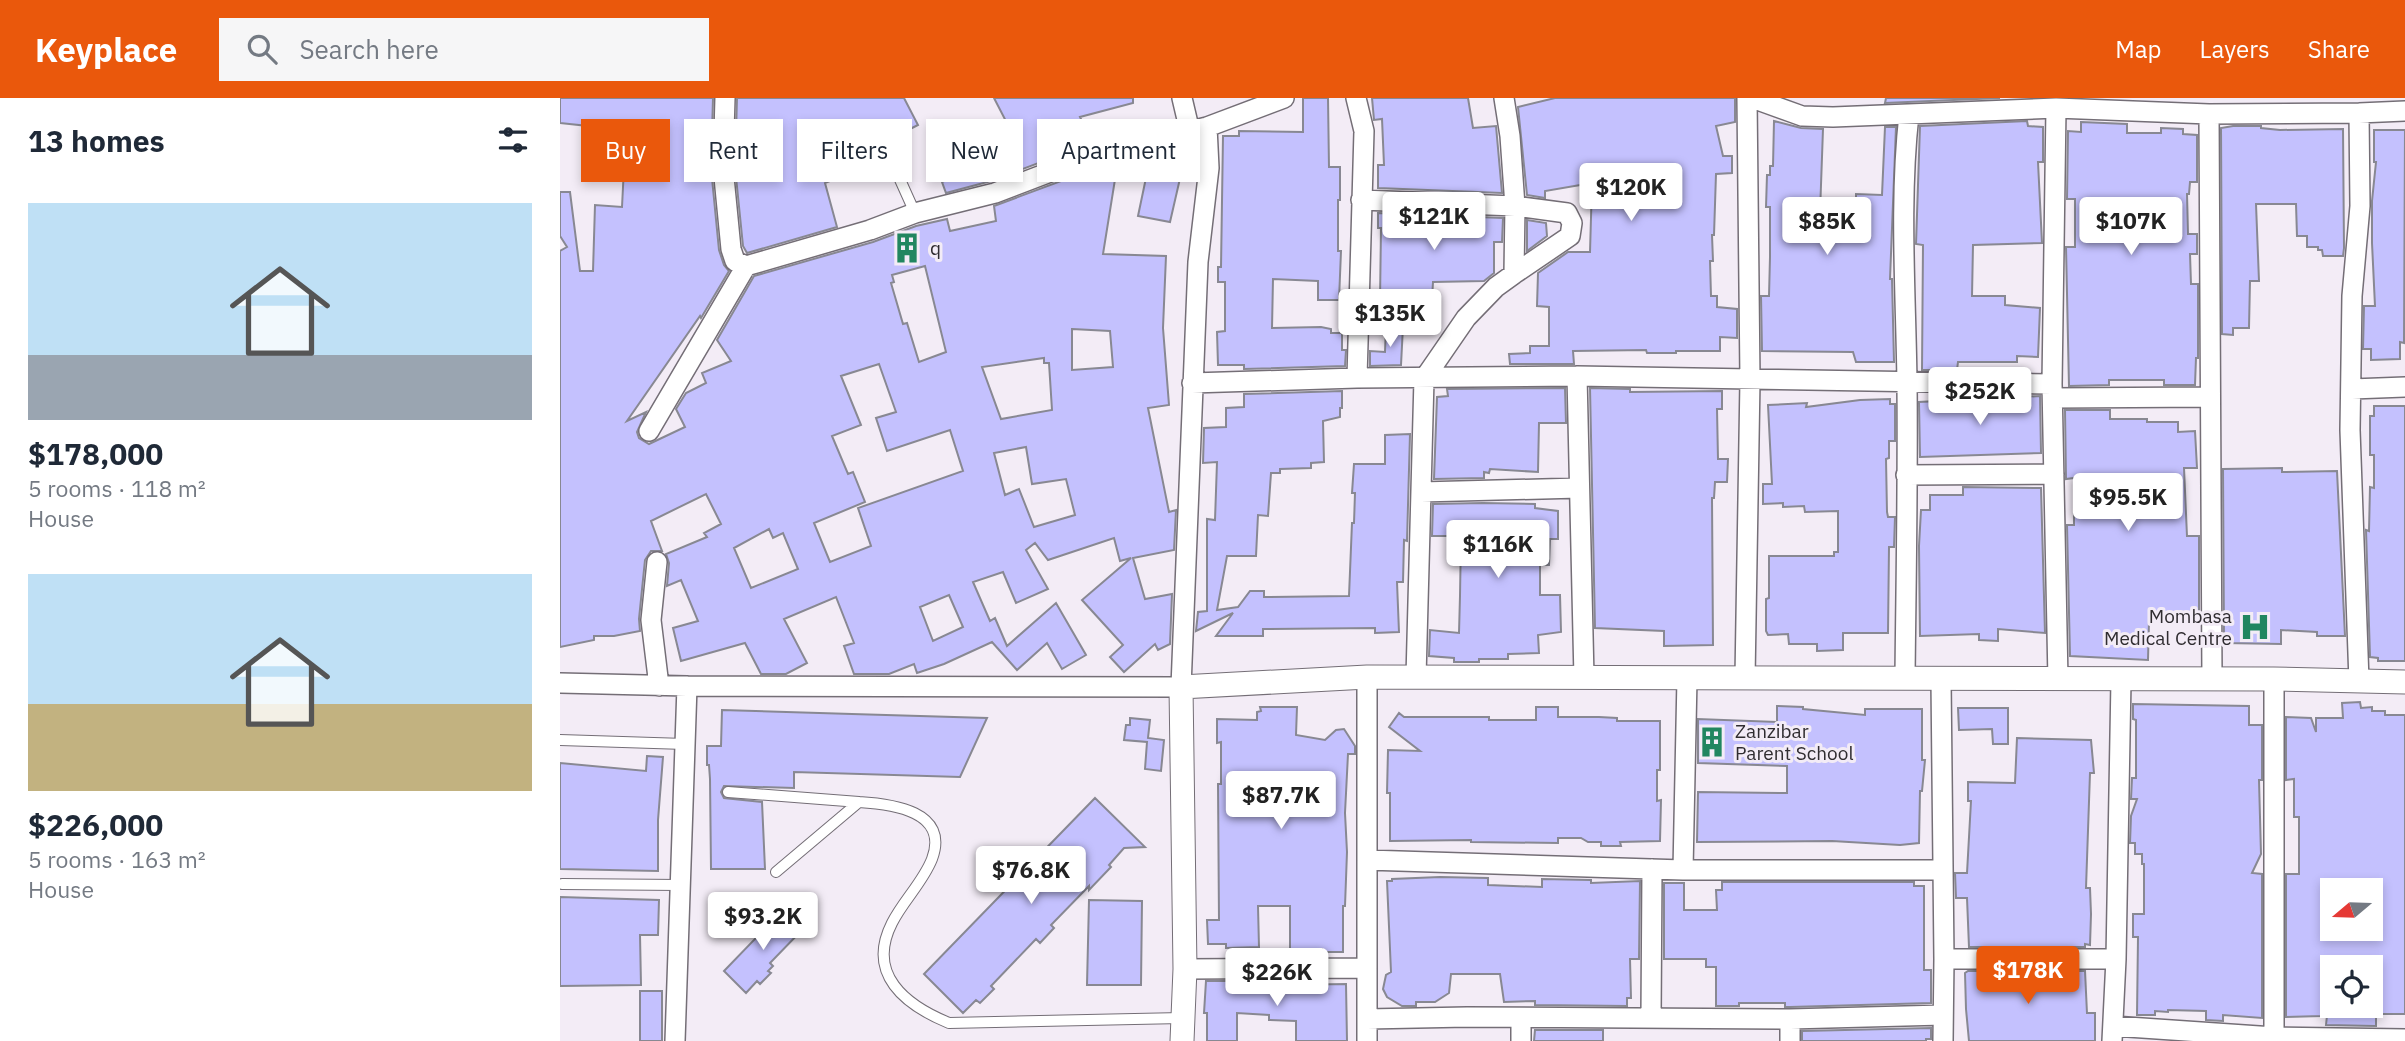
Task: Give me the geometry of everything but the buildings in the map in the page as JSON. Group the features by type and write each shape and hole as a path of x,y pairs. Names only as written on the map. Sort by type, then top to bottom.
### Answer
{"street":[{"path":"725,98 723,167 730,249 735,261 746,266 870,230 915,213 995,193 1037,177"},
{"path":"1182,98 1194,119"},
{"path":"1200,129 1284,98"},
{"path":"1356,98 1364,131 1357,378"},
{"path":"1504,98 1510,136 1514,206 1514,274"},
{"path":"1745,678 1750,380 1749,98 1802,116 1833,117 2056,108 2209,114 2272,106 2359,113 2405,111"},
{"path":"2056,108 2052,391 2057,680"},
{"path":"2358,681 2350,430 2352,296 2361,195 2359,113"},
{"path":"1905,677 1907,383 1903,165 1909,114"},
{"path":"2209,114 2212,680"},
{"path":"1182,1030 1185,969 1181,687 1198,262 1209,168 1200,133"},
{"path":"1361,200 1514,206 1567,213 1572,223 1570,236 1496,287 1466,318 1424,379 1416,677"},
{"path":"649,431 746,266"},
{"path":"1192,383 1577,376 1907,383 2210,397"},
{"path":"1577,376 1584,678"},
{"path":"2352,389 2405,387"},
{"path":"1906,475 2054,474"},
{"path":"1421,492 1579,488"},
{"path":"657,562 651,620 659,686"},
{"path":"1367,677 1367,1041"},
{"path":"560,683 687,687 1181,687 1367,677 1905,677 1941,680 2274,679 2405,682"},
{"path":"1683,870 1687,678"},
{"path":"2274,679 2274,1039"},
{"path":"1941,680 1943,1041"},
{"path":"2120,680 2113,1034 2274,1039 2405,1039"},
{"path":"675,1041 687,687"},
{"path":"1367,860 1683,870 1943,870"},
{"path":"1651,1017 1652,869"},
{"path":"1944,959 2116,959"},
{"path":"1185,969 1367,968"},
{"path":"1367,1019 1790,1019 1943,1015"},
{"path":"1521,1019 1521,1041"},
{"path":"1790,1019 1790,1041"}],"lane":[{"path":"901,182 915,213"},
{"path":"560,740 685,744"},
{"path":"728,792 889,804 924,818 932,825 936,841 932,860 892,922 884,943 885,970 903,998 925,1013 949,1023 1182,1030"},
{"path":"776,872 859,802"},
{"path":"562,884 680,885"}],"place":[{"name":"q","path":"907,248"},
{"name":"Mombasa Medical Centre","path":"2255,627"},
{"name":"Zanzibar Parent School","path":"1712,742"}]}
